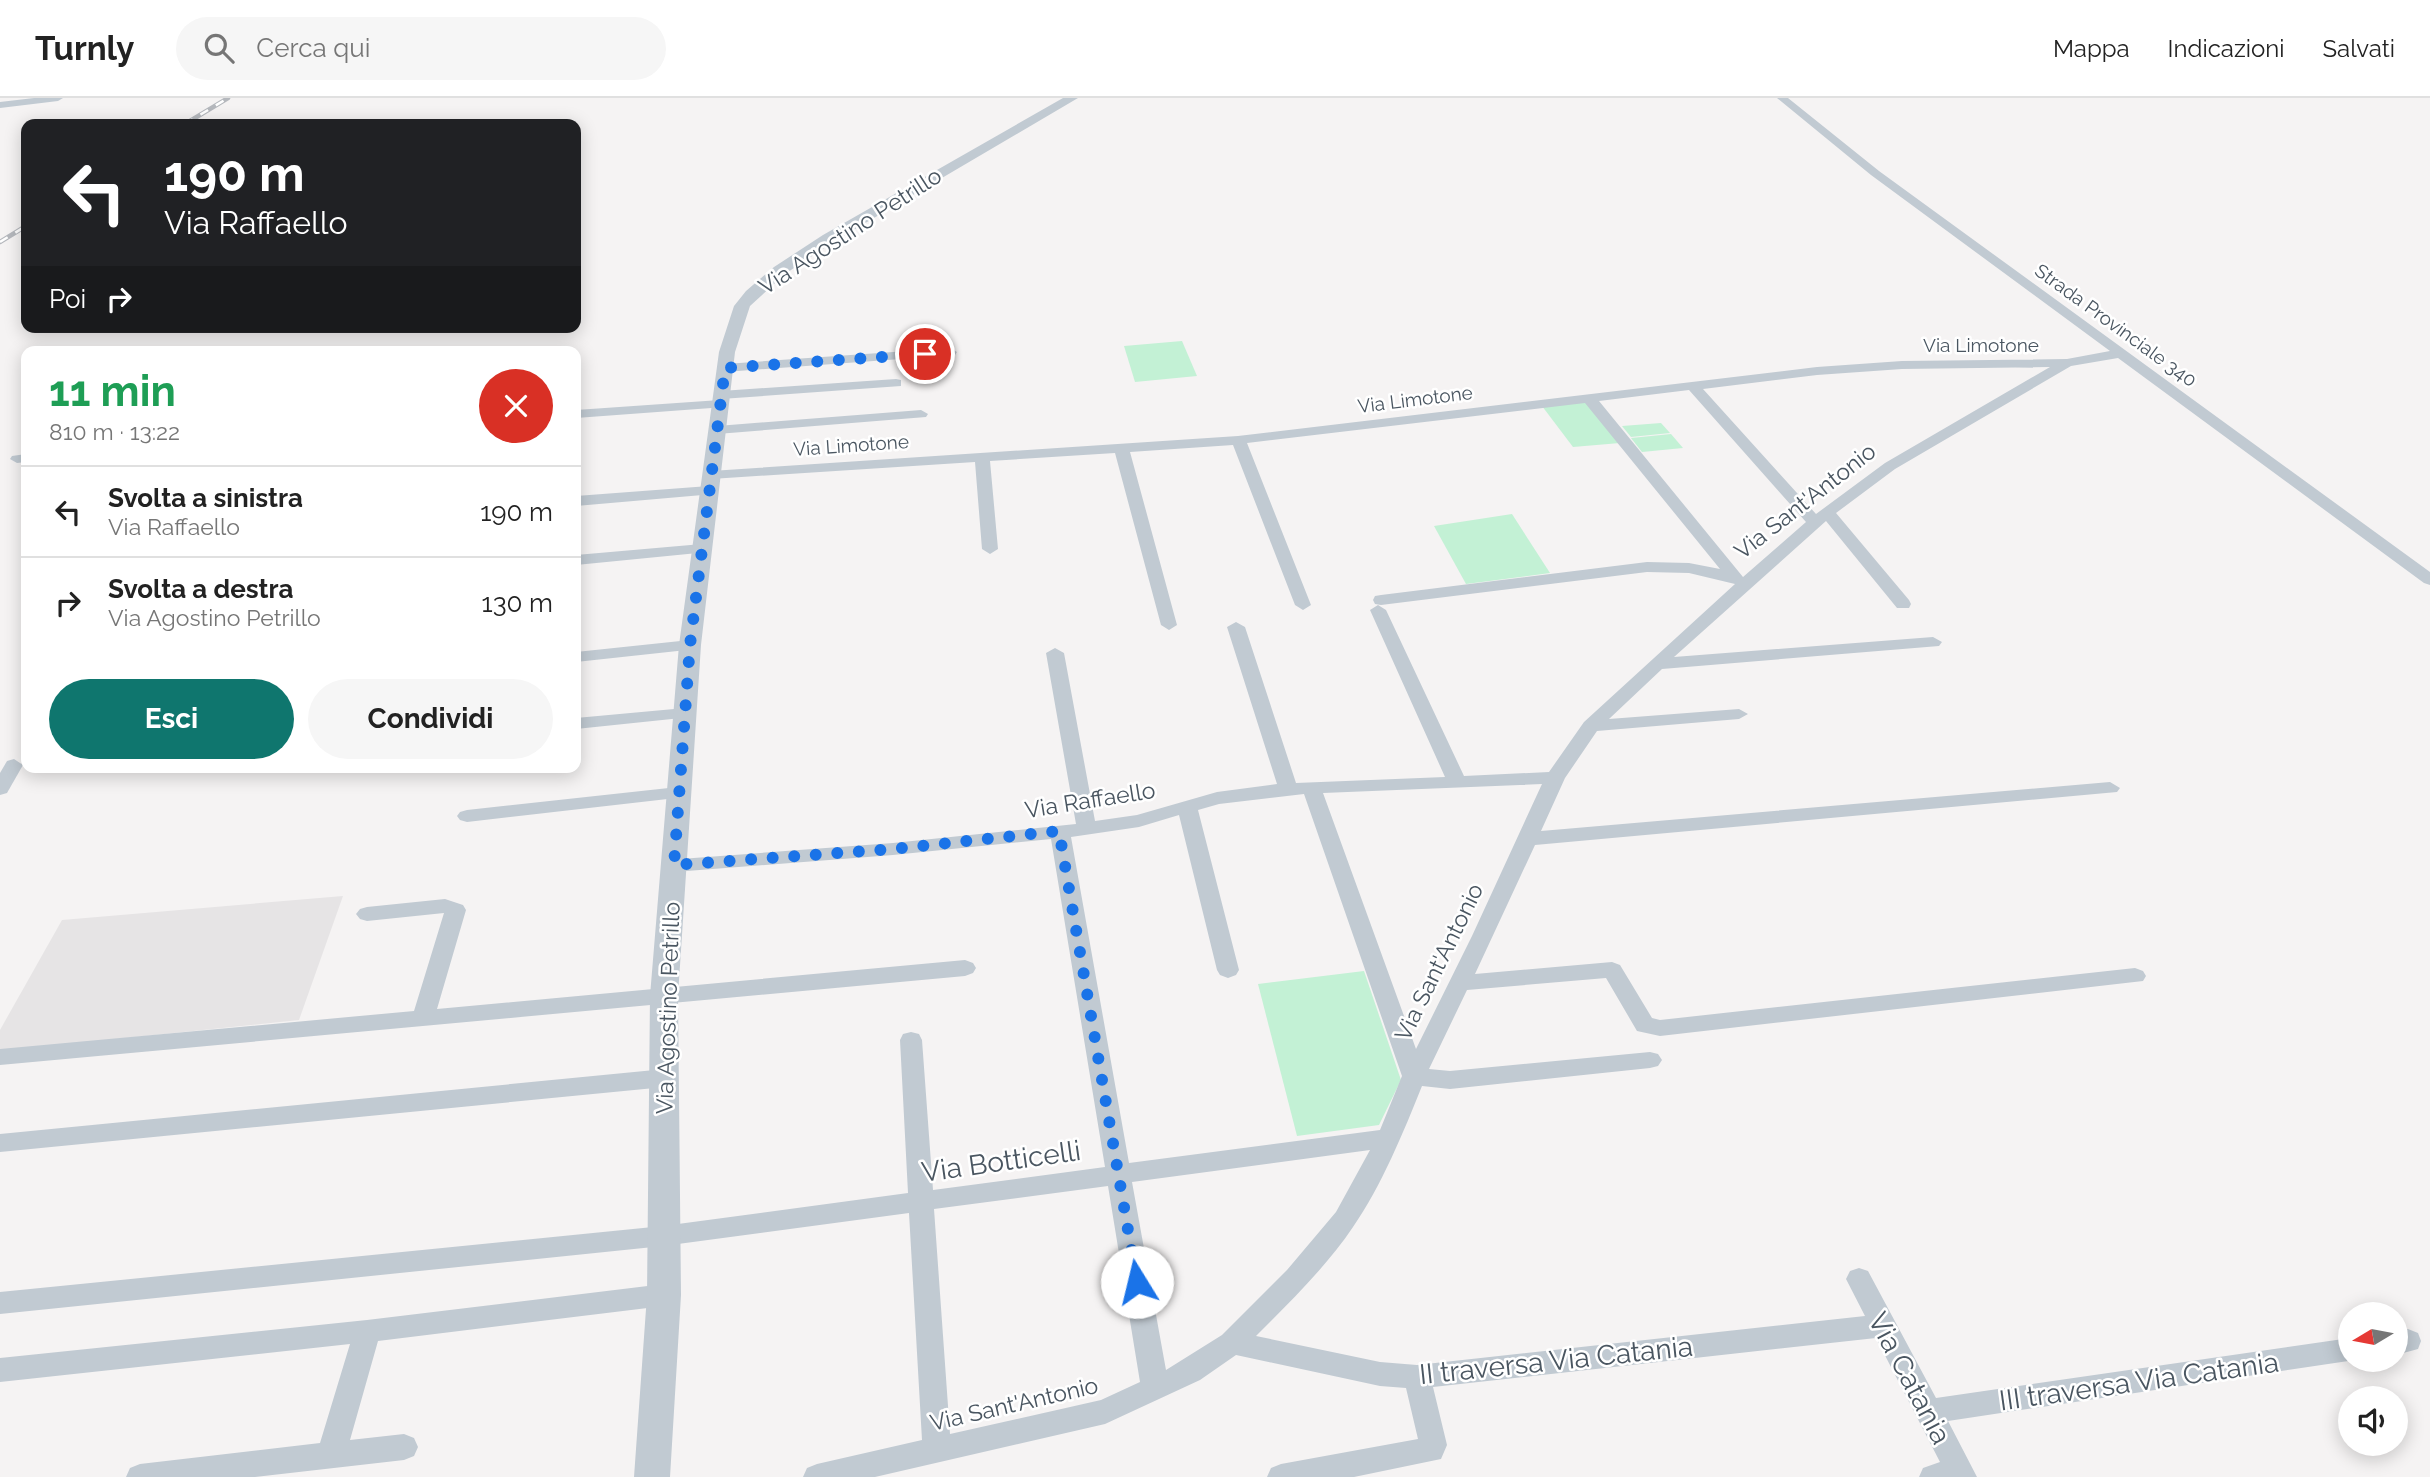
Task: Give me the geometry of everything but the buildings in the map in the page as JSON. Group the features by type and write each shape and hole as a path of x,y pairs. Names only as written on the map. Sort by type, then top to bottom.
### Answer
{"street":[{"path":"0,105 58,98"},
{"name":"Via Agostino Petrillo","path":"652,1477 664,1295 664,996 678,793 690,645 725,368 733,328 739,310 762,285 844,229 1072,98"},
{"name":"Strada Provinciale 340","path":"1782,98 1875,173 2430,580"},
{"path":"725,368 950,352"},
{"name":"Via Limotone","path":"710,483 982,455 1238,440 1691,384 1902,365 2067,363 2122,354"},
{"name":"Via Sant'Antonio","path":"817,1477 896,1468 937,1449 1105,1412 1190,1372 1232,1343 1296,1278 1345,1219 1389,1138 1414,1076 1483,936 1555,778 1591,726 1657,664 1738,581 1821,517 1890,466 2067,363"},
{"path":"581,414 896,383"},
{"path":"1691,384 1903,604"},
{"path":"1588,397 1738,581"},
{"path":"717,430 921,414"},
{"path":"1238,440 1303,605"},
{"path":"1121,447 1169,625"},
{"path":"982,455 990,549"},
{"path":"581,500 710,483"},
{"path":"581,560 702,549"},
{"path":"1457,780 1380,605 1647,567 1689,568 1738,581"},
{"path":"1236,628 1288,789"},
{"path":"1657,664 1934,642"},
{"path":"581,656 690,645"},
{"path":"1055,653 1087,829"},
{"path":"581,723 685,713"},
{"path":"1591,726 1739,714"},
{"path":"0,789 14,765"},
{"name":"Via Raffaello","path":"674,865 893,849 1087,829 1139,821 1217,798 1288,789 1555,778"},
{"path":"1311,787 1414,1076 1450,1080 1650,1060"},
{"path":"1526,839 2110,788"},
{"path":"467,816 678,793"},
{"path":"1187,807 1228,970"},
{"path":"1059,831 1155,1388"},
{"path":"367,914 446,906 456,910 424,1016"},
{"path":"0,1057 965,968"},
{"path":"1458,983 1612,970 1645,1025 1660,1028 2136,976"},
{"path":"911,1040 937,1449"},
{"path":"0,1143 665,1078"},
{"name":"Via Botticelli","path":"0,1303 663,1236 1389,1138"},
{"name":"Via Catania","path":"1859,1279 1928,1412 1952,1475"},
{"path":"0,1370 367,1331 664,1295"},
{"name":"II traversa Via Catania","path":"1232,1343 1380,1374 1417,1377 1882,1326"},
{"path":"331,1455 367,1331"},
{"name":"III traversa Via Catania","path":"1928,1412 2338,1352"},
{"path":"1281,1477 1431,1450 1433,1445 1417,1377"},
{"path":"140,1477 404,1447"}],"shaded area":[{"path":"343,896 299,1020 0,1051 0,1030 62,920"}],"green space":[{"path":"1182,341 1197,376 1135,382 1124,346"},
{"path":"1587,402 1620,443 1573,447 1542,406"},
{"path":"1661,423 1670,433 1631,437 1622,426"},
{"path":"1671,434 1683,448 1642,452 1631,438"},
{"path":"1512,514 1550,573 1466,584 1434,526"},
{"path":"1364,971 1401,1080 1379,1125 1297,1136 1258,984"}],"railway":[{"path":"193,119 228,98"},
{"path":"0,242 21,229"}],"route":[{"path":"925,354 725,368 690,645 674,865 893,849 1059,831 1137,1282"}]}
